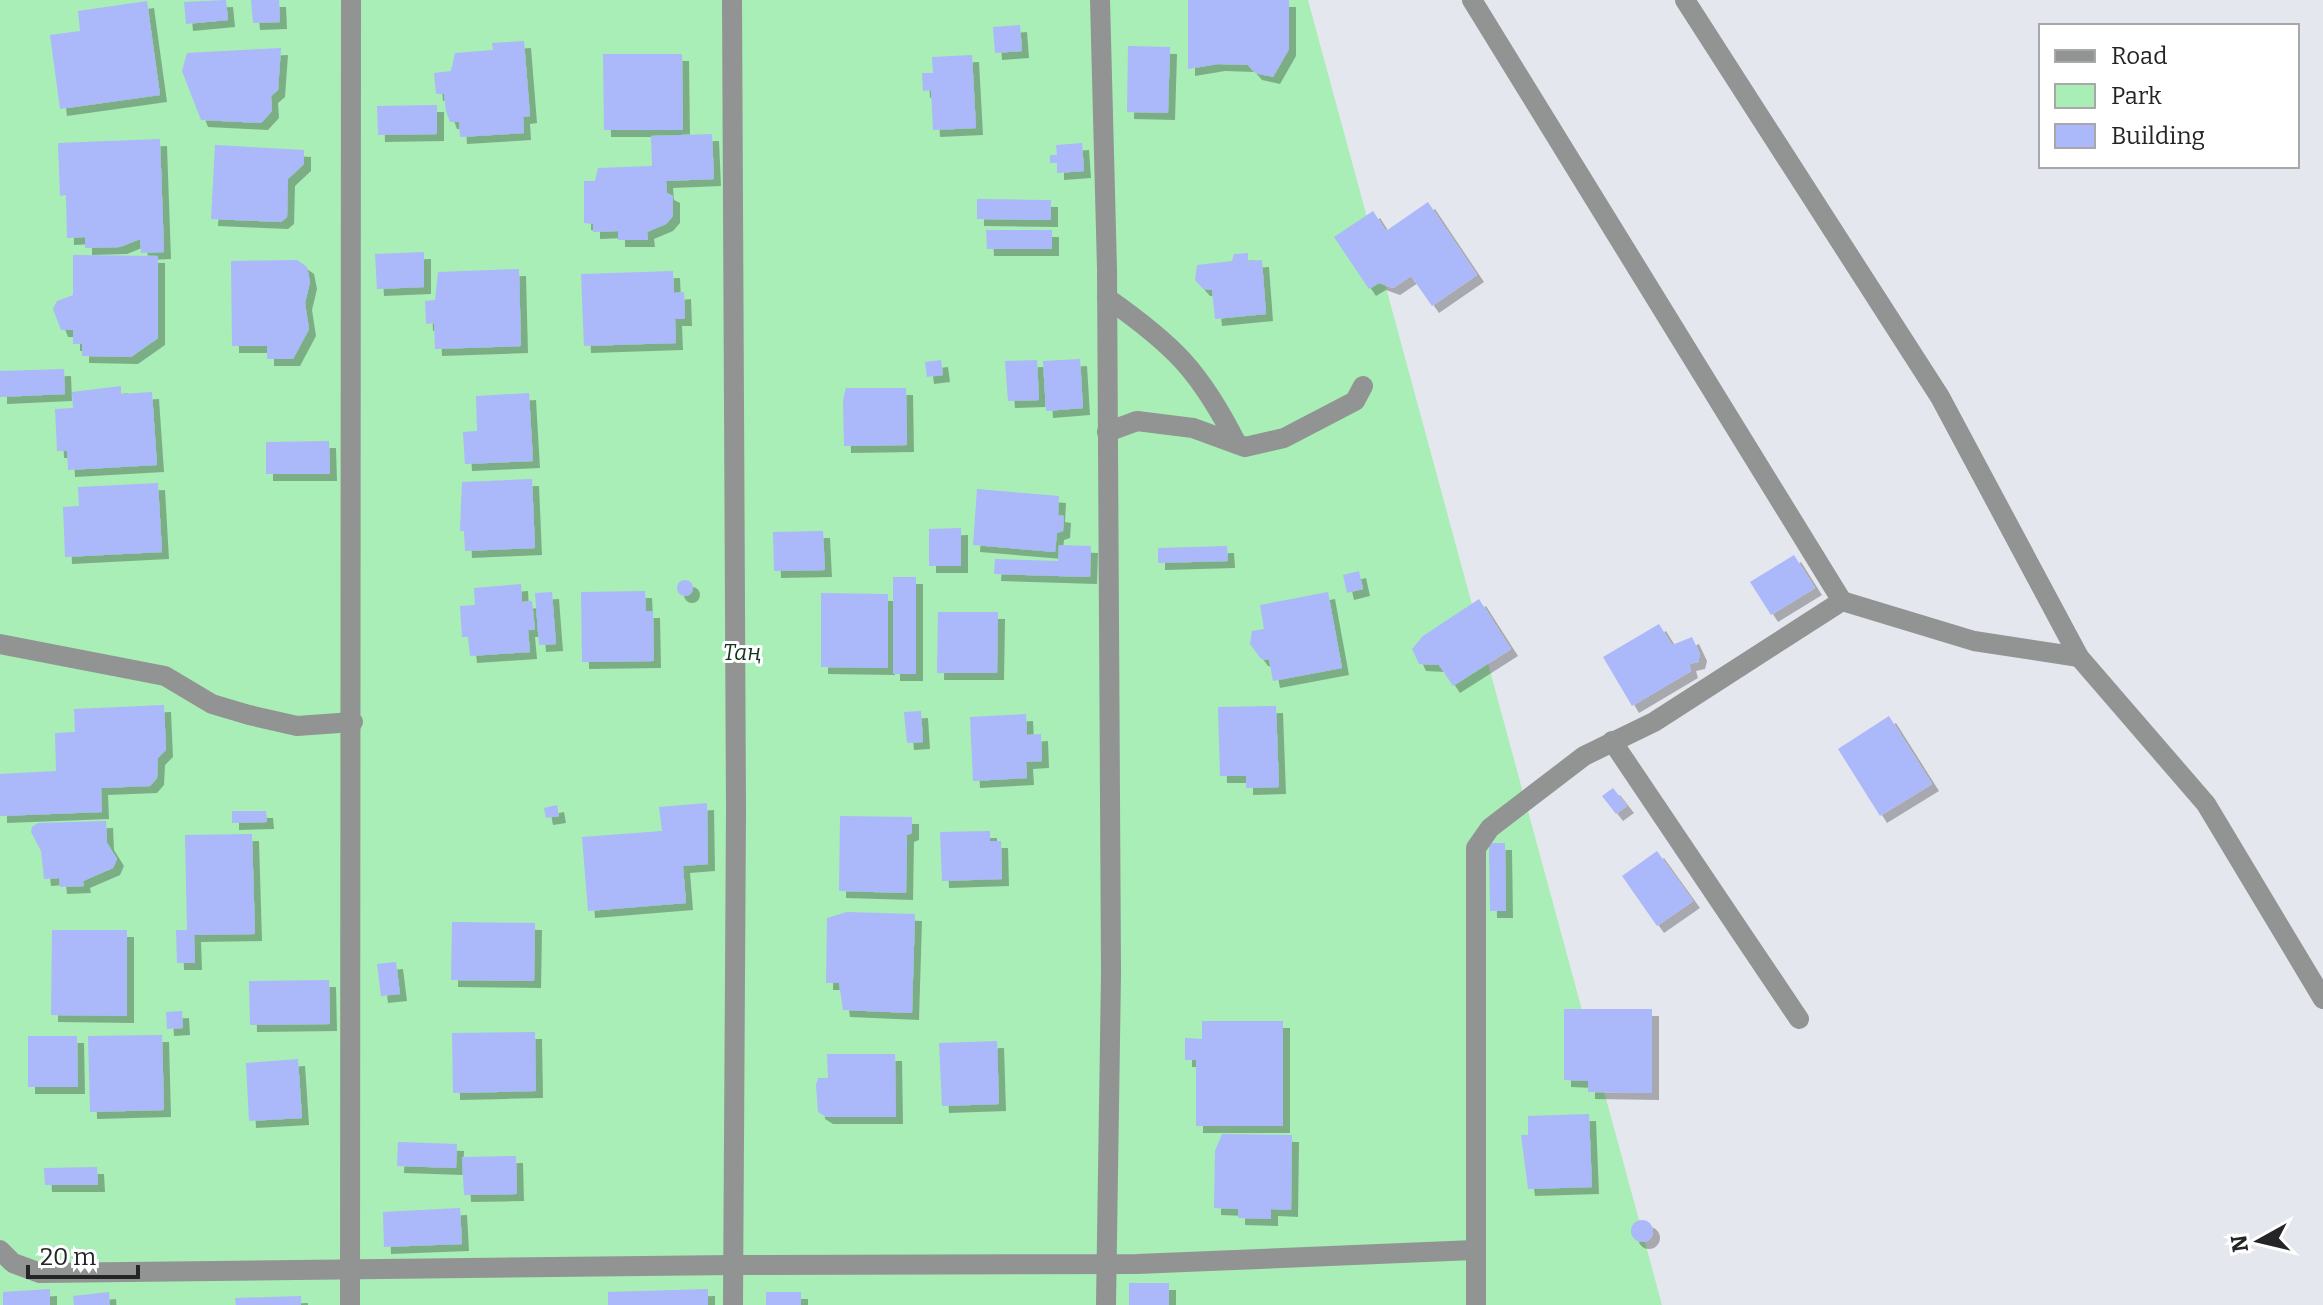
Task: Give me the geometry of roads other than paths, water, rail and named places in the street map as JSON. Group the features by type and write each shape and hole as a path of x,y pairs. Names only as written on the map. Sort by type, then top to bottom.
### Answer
{"street":[{"path":"350,1305 353,722 351,0"},
{"path":"732,0 736,794 733,1305"},
{"path":"1100,0 1107,298 1111,974 1106,1305"},
{"path":"1472,0 1842,601 1974,641 2079,657"},
{"path":"1685,0 1940,397 2079,657 2206,804 2323,999"},
{"path":"1107,298 1178,353 1211,393 1237,444"},
{"path":"1107,432 1137,421 1193,428 1245,447 1284,438 1355,401 1363,386"},
{"path":"1476,1305 1476,848 1490,828 1584,756 1654,722 1842,601"},
{"path":"0,644 165,676 212,704 297,726 353,722"},
{"path":"1612,741 1799,1019"},
{"path":"0,1250 13,1263 40,1273 1106,1263 1474,1250"}],"park label":[{"name":"Таң","path":"742,652"}]}
